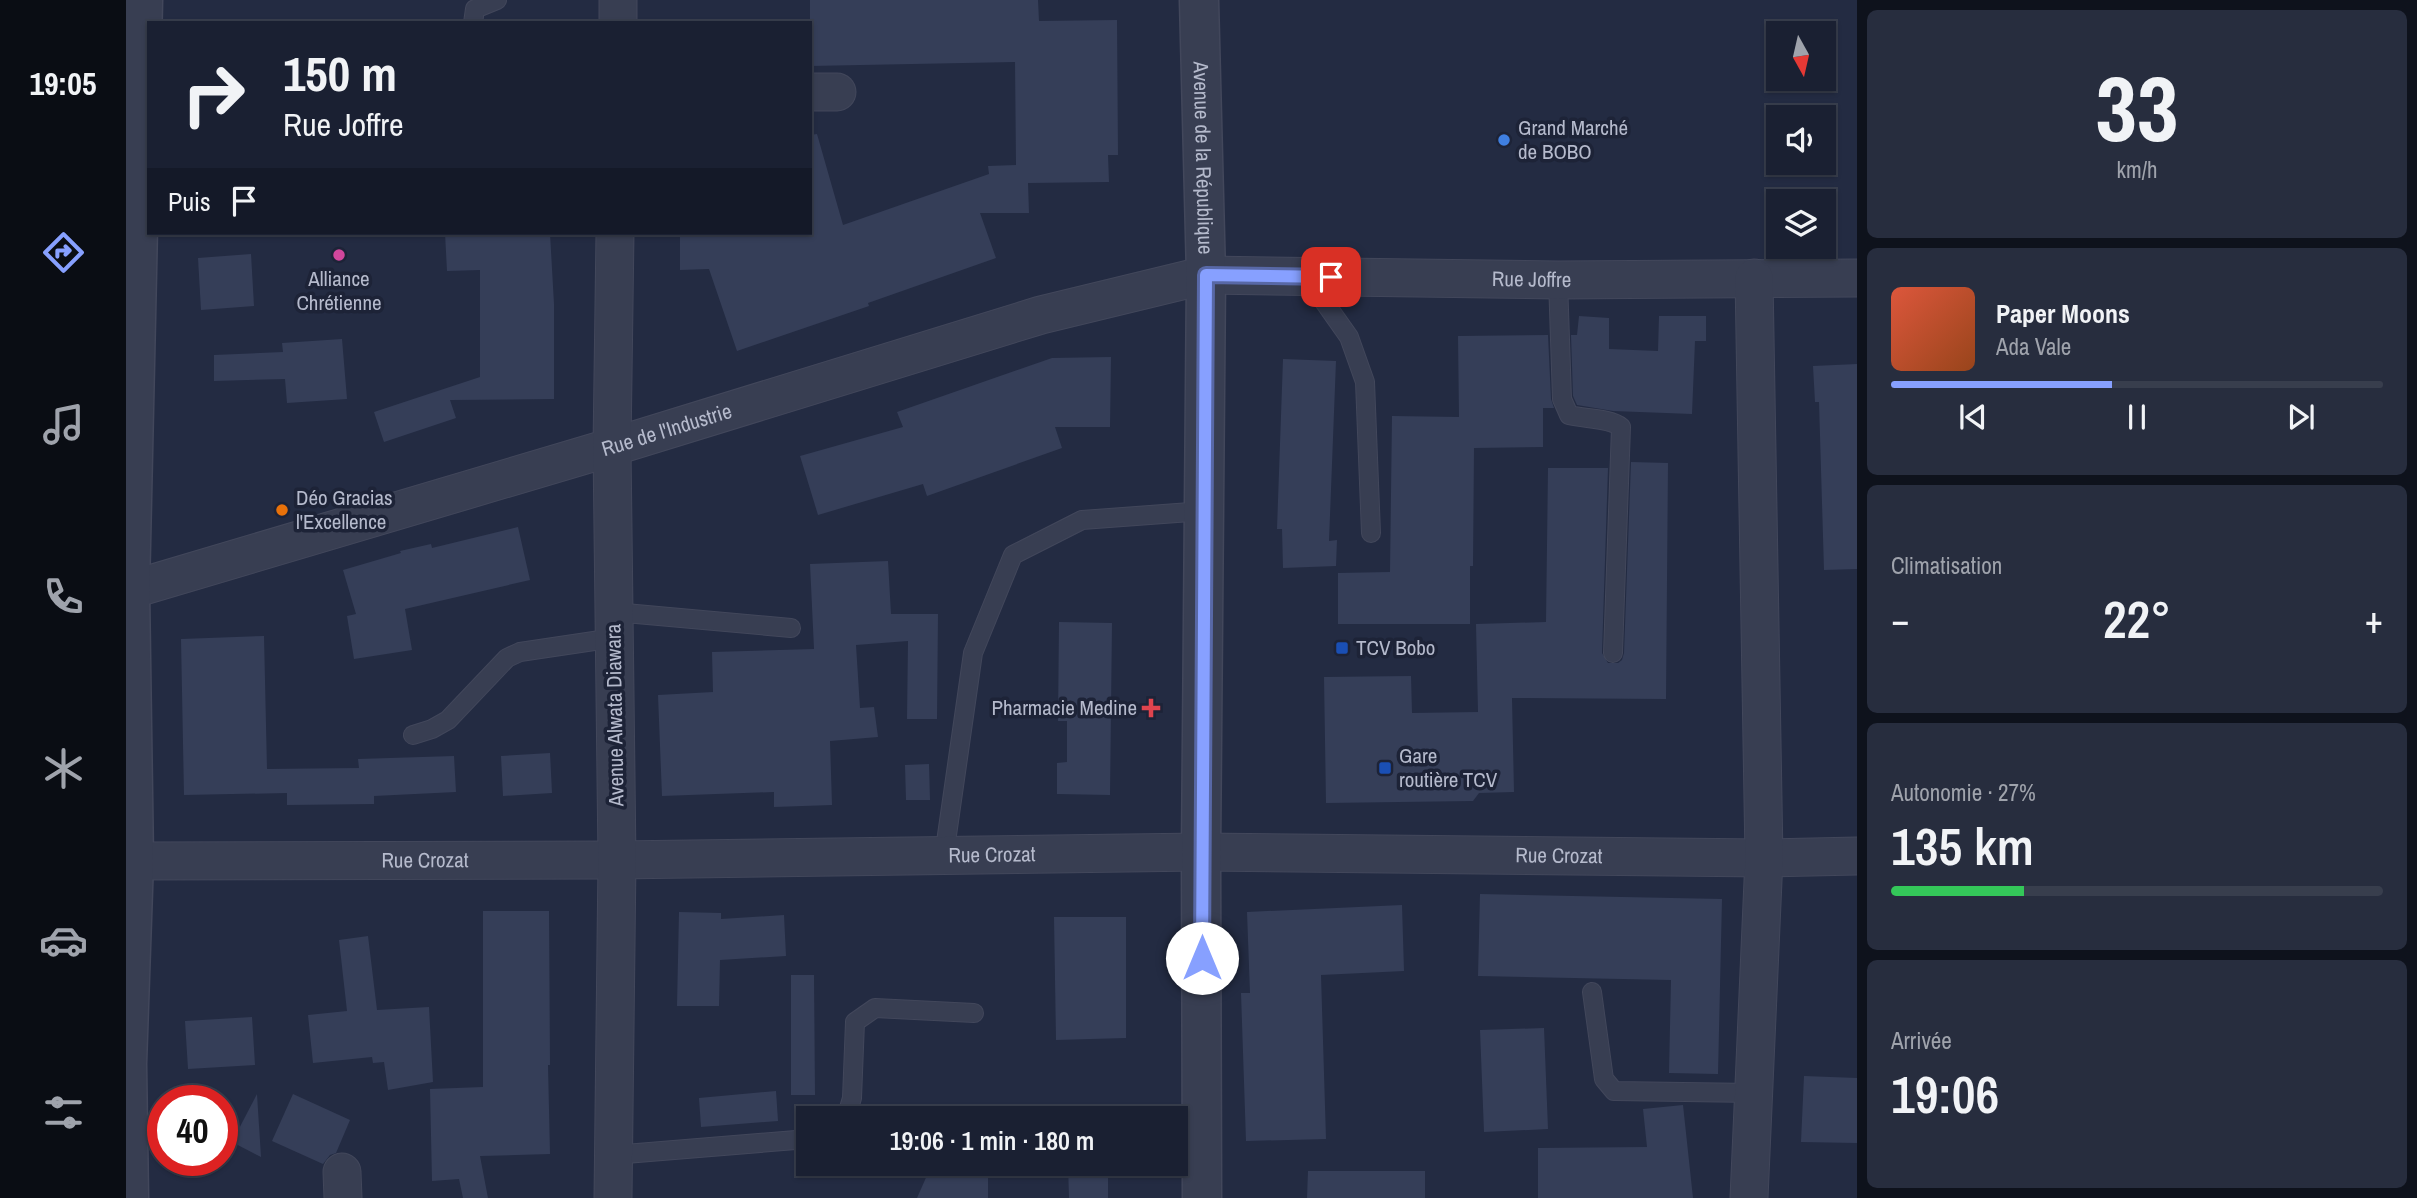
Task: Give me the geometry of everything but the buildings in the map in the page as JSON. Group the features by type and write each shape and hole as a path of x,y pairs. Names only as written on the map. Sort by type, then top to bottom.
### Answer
{"street":[{"path":"129,1198 129,510 143,0"},
{"path":"618,0 618,21"},
{"name":"Avenue de la République","path":"1199,0 1206,275 1201,852 1202,1198"},
{"name":"Avenue Alwata Diawara","path":"612,1198 617,860 612,447 615,235"},
{"name":"Rue Joffre","path":"1206,275 1558,280 1857,278"},
{"name":"Rue de l'Industrie","path":"131,590 612,447 1041,315 1206,275"},
{"path":"1749,1198 1765,858 1754,278"},
{"name":"Rue Crozat","path":"130,861 617,860 1201,852 1765,858 1857,856"}],"lane":[{"path":"473,21 475,9 497,0"},
{"path":"1306,276 1349,337 1365,382 1371,533"},
{"path":"1558,280 1562,399 1569,415 1589,420 1614,421 1621,427 1613,653"},
{"path":"944,856 973,653 1013,555 1082,520 1204,511"},
{"path":"413,736 448,720 507,658 614,625 791,628"},
{"path":"1592,992 1604,1079 1614,1091 1754,1093"},
{"path":"850,1106 855,1022 875,1007 974,1013"},
{"path":"613,1155 796,1140"}],"place":[{"name":"Grand Marché de BOBO","path":"1504,140"},
{"name":"Alliance Chrétienne","path":"339,255"},
{"name":"Déo Gracias l'Excellence","path":"282,510"},
{"name":"TCV Bobo","path":"1342,648"},
{"name":"Pharmacie Medine","path":"1151,708"},
{"name":"Gare routière TCV","path":"1385,768"}],"route":[{"path":"1202,958 1206,275 1331,277"}]}
